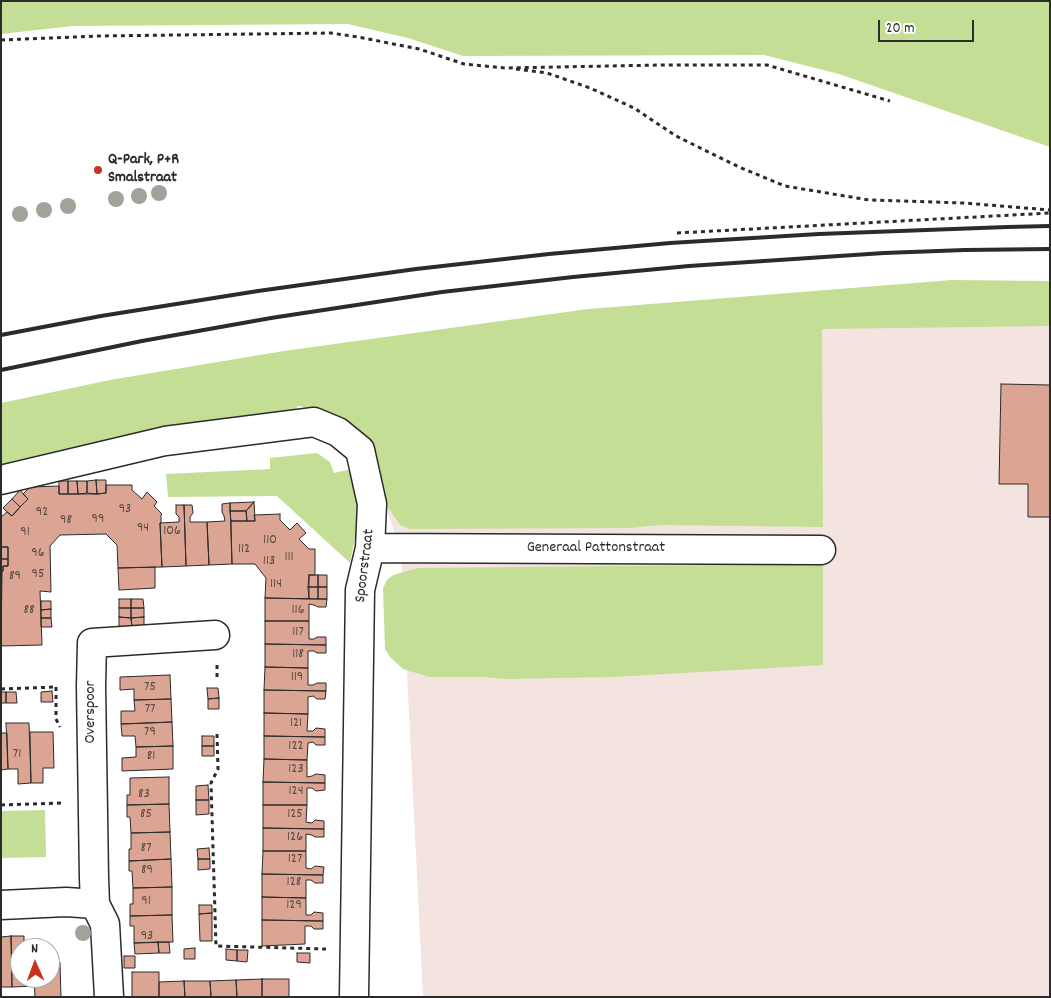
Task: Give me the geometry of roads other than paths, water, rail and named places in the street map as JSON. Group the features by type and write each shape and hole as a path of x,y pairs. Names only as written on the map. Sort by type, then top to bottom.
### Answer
{"street":[{"name":"Spoorstraat","path":"1,480 165,440 314,422 338,432 360,450 372,504 370,548 360,590 354,997"},
{"name":"Generaal Pattonstraat","path":"370,548 821,550"},
{"name":"Overspoor","path":"108,997 105,924 95,904 92,643 215,635"},
{"path":"1,905 66,902 95,904"}],"railway":[{"path":"1,335 101,316 258,291 416,269 549,254 670,243 819,234 1050,226"},
{"path":"1,370 142,341 271,318 442,292 689,266 884,253 1050,249"}],"place":[{"name":"Q-Park, P+R Smalstraat","path":"98,170"}]}
